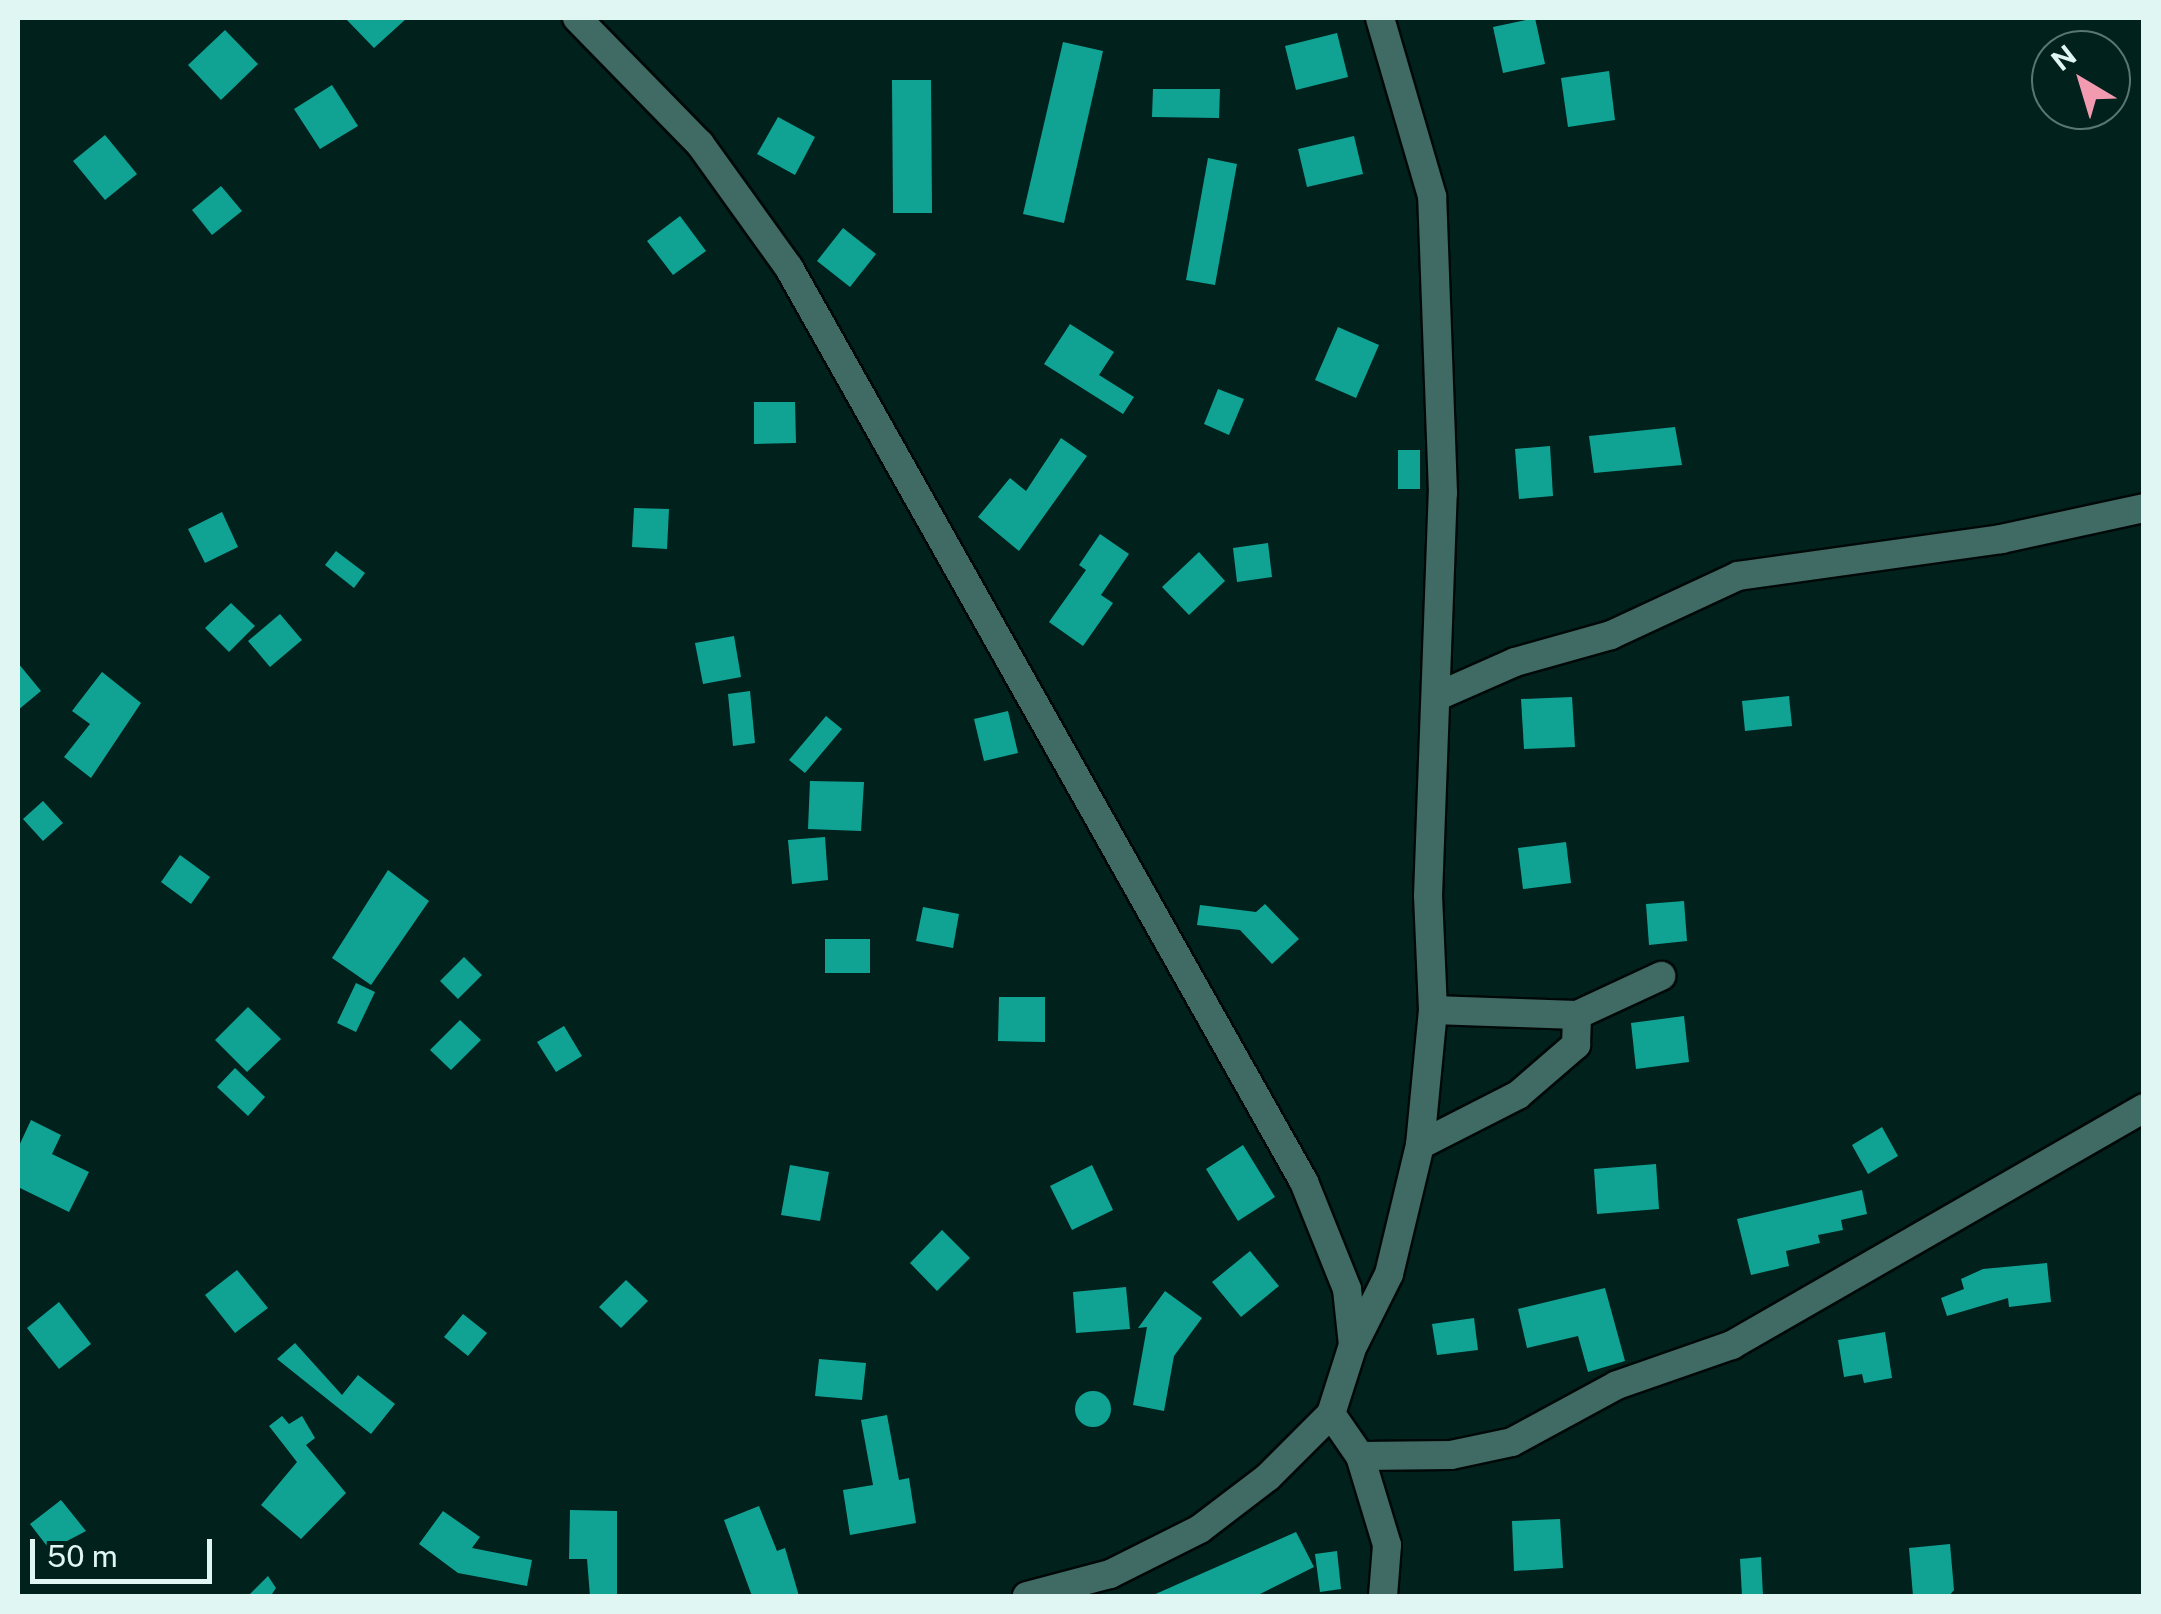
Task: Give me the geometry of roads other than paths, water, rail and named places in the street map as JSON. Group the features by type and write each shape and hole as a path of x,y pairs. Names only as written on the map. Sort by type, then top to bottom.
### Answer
{"street":[{"path":"577,18 700,144 789,268 874,408 1304,1182 1347,1289 1354,1346"},
{"path":"1028,1596 1110,1574 1200,1529 1268,1476 1331,1414 1354,1346 1388,1274 1420,1145 1433,1010 1428,896 1443,493 1432,196 1380,18"},
{"path":"1438,696 1515,662 1611,635 1738,576 2001,539 2144,508"},
{"path":"1433,1010 1577,1015 1661,976"},
{"path":"1420,1145 1518,1095 1576,1045 1577,1015"},
{"path":"1360,1456 1450,1455 1512,1442 1618,1385 1732,1345 2144,1108"},
{"path":"1331,1414 1360,1456 1387,1545 1384,1596"}]}
